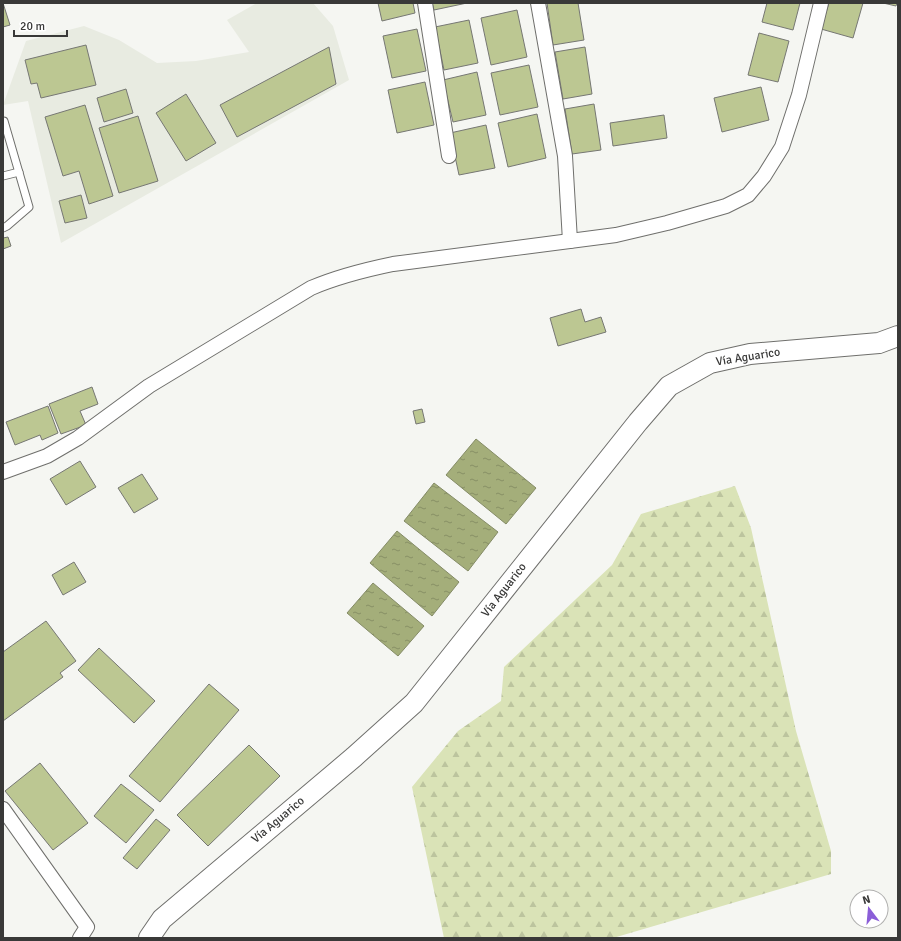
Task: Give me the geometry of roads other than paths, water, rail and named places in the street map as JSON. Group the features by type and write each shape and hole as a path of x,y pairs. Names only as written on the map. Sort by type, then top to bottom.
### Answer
{"street":[{"path":"425,3 449,156"},
{"path":"538,3 564,156 570,241"},
{"path":"3,472 47,456 78,438 149,386 312,288 334,278 393,264 616,235 667,223 726,206 748,195 764,176 782,147 799,95 821,3"},
{"name":"Vía Aguarico","path":"148,938 162,918 354,757 414,703 633,428 669,386 710,363 750,354 879,343 898,336"},
{"path":"3,809 87,927 80,938"}],"lane":[{"path":"3,121 29,207 3,228"},
{"path":"3,176 19,172"}],"water":[{"path":"476,439 536,488 506,524 446,475"},
{"path":"434,483 498,532 468,571 404,521"},
{"path":"397,531 459,582 432,616 370,563"},
{"path":"373,583 424,626 398,656 347,613"}]}
